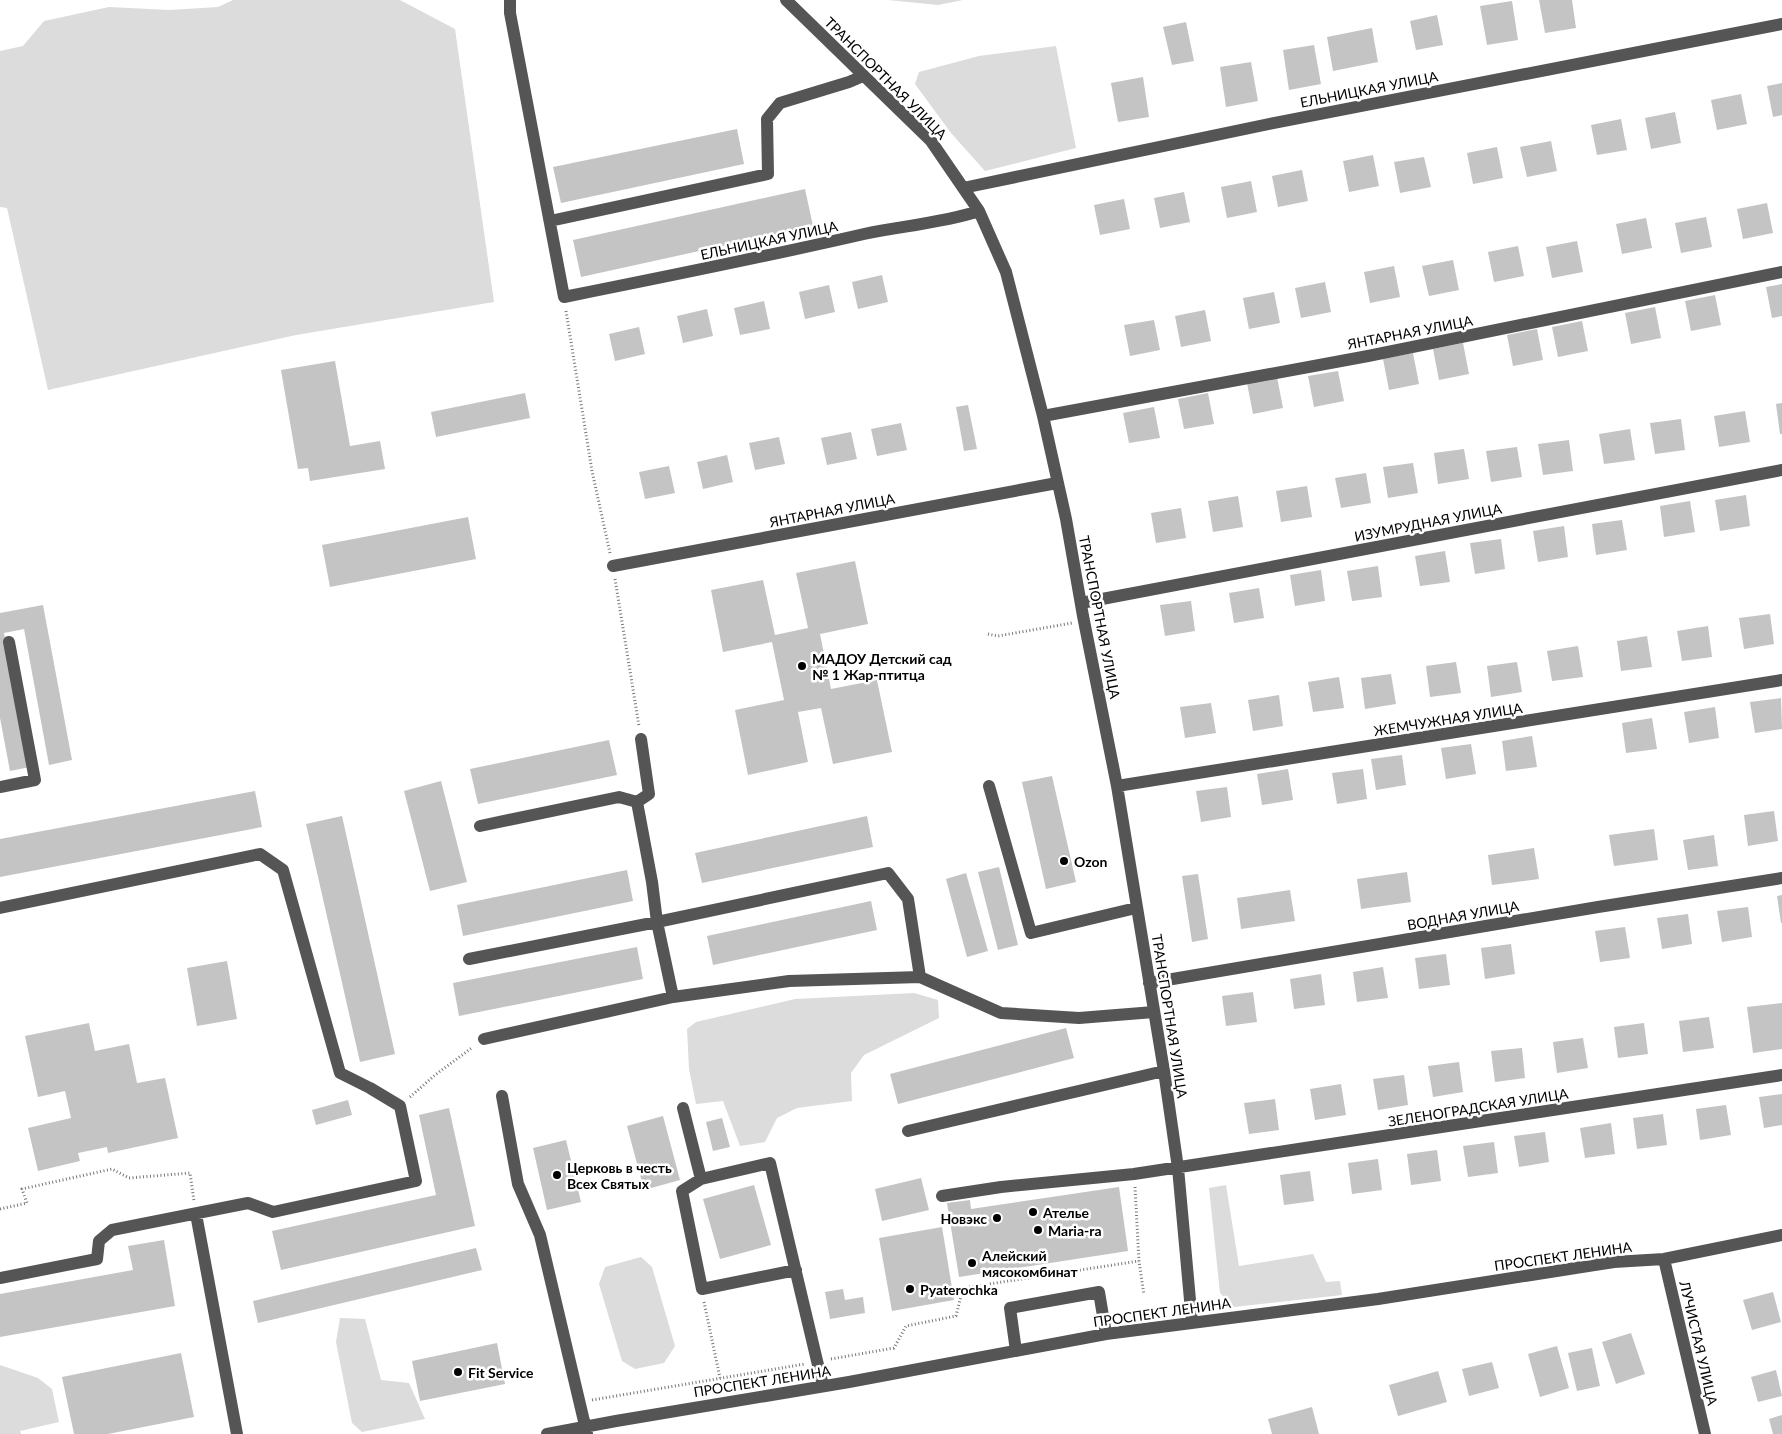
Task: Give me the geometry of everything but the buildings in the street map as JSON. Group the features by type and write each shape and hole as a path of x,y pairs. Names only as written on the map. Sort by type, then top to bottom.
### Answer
{"street":[{"path":"510,0 510,13 564,297"},
{"name":"ТРАНСПОРТНАЯ УЛИЦА","path":"786,0 931,141 979,211 1006,272 1043,416 1118,786 1178,1168 1192,1322"},
{"name":"ЕЛЬНИЦКАЯ УЛИЦА","path":"964,188 1269,124 1782,24"},
{"path":"550,221 768,174 767,119 780,103 863,76"},
{"name":"ЕЛЬНИЦКАЯ УЛИЦА","path":"564,297 963,216 979,211"},
{"name":"ЯНТАРНАЯ УЛИЦА","path":"1043,416 1368,356 1782,272"},
{"name":"ИЗУМРУДНАЯ УЛИЦА","path":"1080,604 1782,470"},
{"name":"ЯНТАРНАЯ УЛИЦА","path":"613,566 1057,483"},
{"path":"0,787 35,780 9,642"},
{"name":"ЖЕМЧУЖНАЯ УЛИЦА","path":"1118,786 1782,680"},
{"path":"480,826 619,797 637,802 649,794 641,739"},
{"path":"989,786 1031,933 1136,908"},
{"path":"637,802 652,882 657,922 673,996"},
{"path":"0,908 260,854 283,870 340,1073 400,1106 416,1181 273,1212 248,1203 112,1230 98,1241 97,1260 0,1278"},
{"path":"469,959 657,922 888,873 908,899 920,977"},
{"name":"ВОДНАЯ УЛИЦА","path":"1149,983 1598,907 1782,878"},
{"path":"484,1039 673,996 789,981 920,977 1001,1012 1079,1018 1154,1012"},
{"path":"908,1131 1164,1071"},
{"name":"ЗЕЛЕНОГРАДСКАЯ УЛИЦА","path":"942,1196 1001,1187 1178,1168 1782,1075"},
{"path":"502,1096 518,1184 540,1235 586,1431"},
{"path":"683,1108 700,1179"},
{"path":"796,1270 702,1289 682,1191 700,1179 770,1164 796,1270 822,1386"},
{"path":"196,1214 237,1434"},
{"name":"ПРОСПЕКТ ЛЕНИНА","path":"547,1434 586,1431 1106,1334 1378,1299 1614,1262 1664,1259 1782,1235"},
{"name":"ЛУЧИСТАЯ УЛИЦА","path":"1664,1259 1705,1434"},
{"path":"1016,1350 1010,1308 1099,1292 1106,1334"}],"path":[{"path":"564,297 592,471 613,566 641,739"},
{"path":"988,634 998,636 1072,623"},
{"path":"400,1106 435,1075 484,1039"},
{"path":"0,1209 28,1202 22,1189 112,1169 129,1178 190,1173 196,1214"},
{"path":"1134,1174 1139,1261 1144,1295"},
{"path":"579,1402 894,1348 906,1326 956,1316 963,1288 1139,1261"},
{"path":"702,1289 720,1378"}],"shaded area":[{"path":"233,0 400,0 455,29 494,302 296,335 48,390 7,208 0,207 0,51 23,46 44,21 109,7 169,10 218,7"},
{"path":"888,0 963,0 938,5"},
{"path":"1056,46 1076,148 985,171 951,133 915,84 919,72 979,56"},
{"path":"914,993 938,1000 939,1018 864,1055 851,1073 852,1101 797,1108 777,1118 765,1142 740,1146 723,1101 696,1104 689,1069 687,1029 696,1022 795,999"},
{"path":"1226,1185 1239,1266 1313,1254 1326,1282 1340,1281 1342,1295 1234,1307 1220,1293 1209,1188"},
{"path":"641,1257 652,1267 675,1346 664,1363 635,1369 622,1361 599,1284 605,1267"},
{"path":"340,1318 365,1319 381,1380 409,1383 425,1419 362,1432 352,1423 336,1342"},
{"path":"0,1365 38,1378 52,1389 59,1422 20,1431 21,1434 0,1434"}],"place":[{"name":"МАДОУ Детский сад № 1 Жар-птитца","path":"802,666"},
{"name":"Ozon","path":"1064,861"},
{"name":"Церковь в честь Всех Святых","path":"557,1175"},
{"name":"Ателье","path":"1033,1212"},
{"name":"Новэкс","path":"997,1218"},
{"name":"Maria-ra","path":"1038,1230"},
{"name":"Алейский мясокомбинат","path":"972,1263"},
{"name":"Pyaterochka","path":"910,1289"},
{"name":"Fit Service","path":"458,1372"}]}
